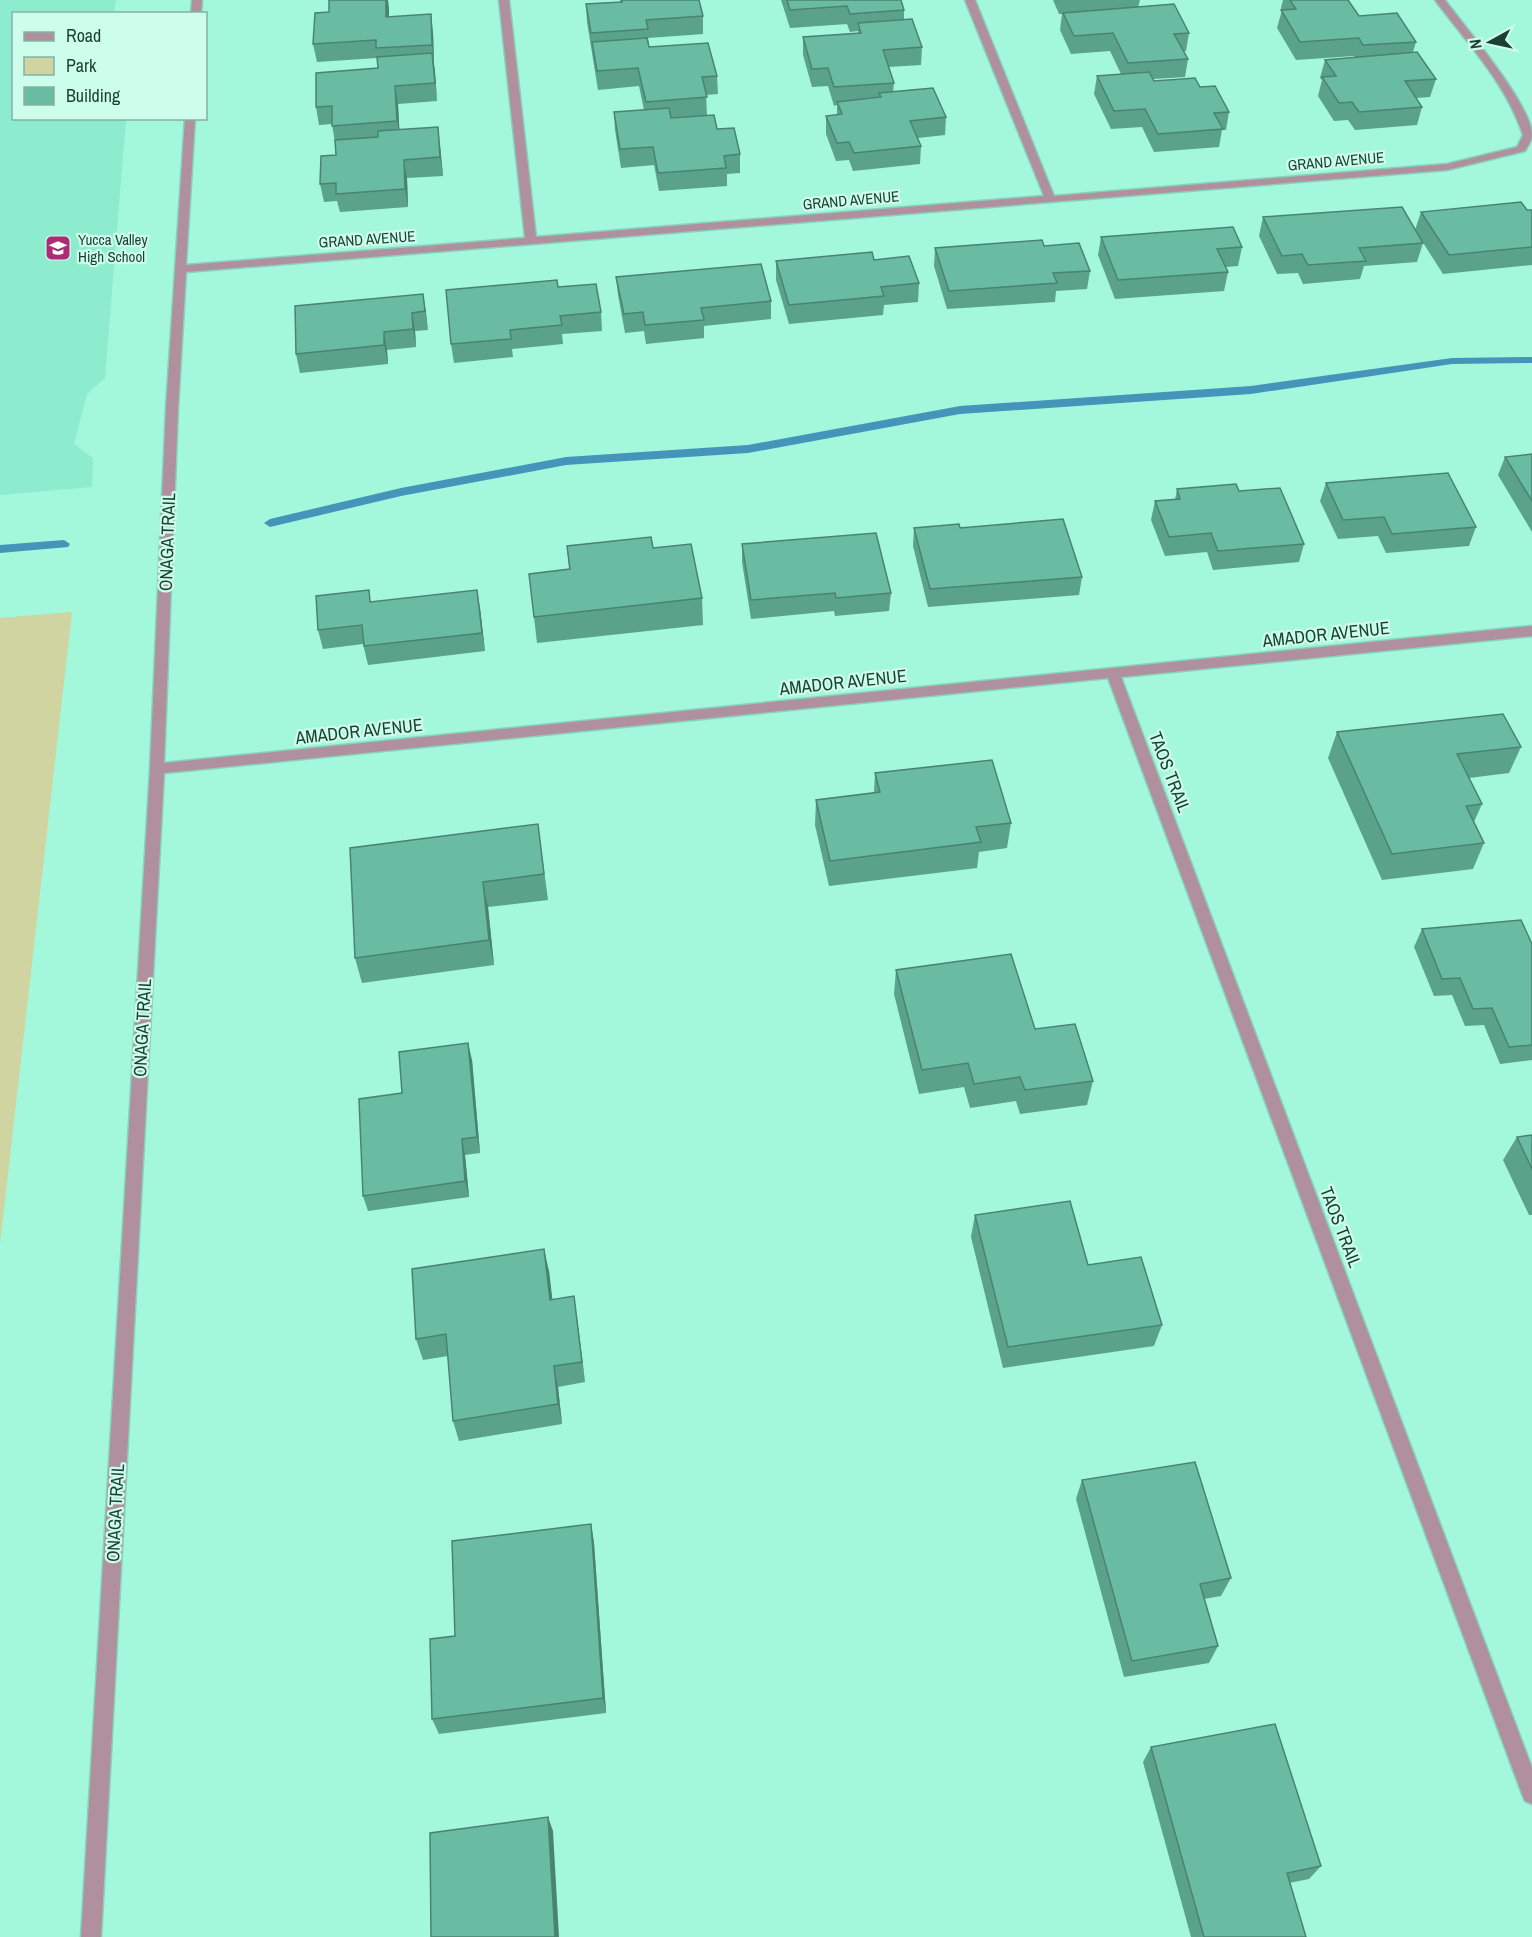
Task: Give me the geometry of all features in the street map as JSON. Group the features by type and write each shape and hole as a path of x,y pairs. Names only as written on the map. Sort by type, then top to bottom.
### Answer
{"street":[{"path":"504,0 531,241"},
{"path":"970,0 1050,198"},
{"name":"GRAND AVENUE","path":"182,268 1447,167 1521,149 1528,135 1526,123 1512,98 1440,0"},
{"name":"ONAGA TRAIL","path":"91,1937 157,769 172,408 190,120"},
{"name":"AMADOR AVENUE","path":"157,769 1532,631"},
{"name":"TAOS TRAIL","path":"1113,673 1532,1794"}],"shaded area":[{"name":"Yucca Valley High School","path":"0,0 116,0 114,12 12,12 12,120 126,120 105,378 87,394 74,444 93,458 92,487 0,495"}],"green space":[{"path":"72,612 0,1244 0,618"}],"building":[{"path":"329,0 386,0 386,17 431,14 432,45 376,48 376,40 313,44 315,13 329,12"},
{"path":"622,0 699,0 703,16 646,20 648,29 591,33 586,4 622,2"},
{"path":"787,0 901,0 904,10 850,14 847,6 790,10"},
{"path":"1290,0 1348,0 1359,16 1397,13 1416,42 1363,45 1359,38 1300,42 1281,10 1296,9"},
{"path":"1174,4 1189,33 1174,34 1188,59 1128,63 1113,33 1074,36 1063,13"},
{"path":"912,19 922,47 883,50 894,83 834,87 828,68 812,69 803,37 861,33 858,23"},
{"path":"647,38 649,47 708,43 717,76 702,77 707,97 646,102 638,68 597,71 592,42"},
{"path":"1417,52 1436,79 1405,81 1422,107 1359,112 1352,102 1339,103 1322,77 1336,76 1325,60"},
{"path":"432,53 435,83 395,86 397,121 332,126 332,106 316,107 316,73 378,68 377,57"},
{"path":"1149,72 1154,81 1195,78 1200,87 1215,86 1229,112 1214,113 1223,129 1158,134 1145,109 1114,111 1097,76"},
{"path":"933,88 946,117 910,121 921,146 854,153 849,142 837,143 826,116 842,114 837,102 881,97 879,93"},
{"path":"669,108 671,118 714,115 717,129 734,128 740,154 724,156 726,168 658,173 653,147 620,149 614,112"},
{"path":"438,127 440,157 404,160 405,189 336,194 336,183 320,184 321,156 336,155 335,140 378,137 378,131"},
{"path":"1521,202 1527,210 1532,210 1532,247 1449,255 1421,212"},
{"path":"1402,207 1423,243 1359,248 1366,261 1308,265 1302,254 1282,256 1263,217"},
{"path":"1233,227 1242,247 1217,249 1228,272 1118,280 1101,237"},
{"path":"1042,240 1044,246 1079,243 1090,271 1053,273 1057,283 949,291 935,248"},
{"path":"872,252 874,260 909,256 919,283 881,287 884,296 789,305 776,261"},
{"path":"761,264 771,301 701,308 704,320 645,325 643,312 624,314 616,277"},
{"path":"557,280 558,287 596,284 601,312 560,316 562,325 510,330 511,339 451,344 446,290"},
{"path":"423,294 425,311 412,313 413,329 384,332 384,345 296,354 295,306"},
{"path":"1532,454 1532,501 1505,457"},
{"path":"1448,473 1476,527 1392,534 1384,517 1343,520 1326,483"},
{"path":"1236,484 1239,491 1280,488 1304,544 1218,551 1211,533 1169,537 1155,501 1180,499 1177,489"},
{"path":"1063,519 1082,577 930,589 914,528 959,524 960,528"},
{"path":"876,533 891,593 836,598 835,593 751,600 742,544"},
{"path":"651,537 653,548 691,544 702,598 534,617 529,574 570,569 567,546"},
{"path":"369,590 370,602 477,590 482,633 364,646 362,625 318,630 316,596"},
{"path":"1503,714 1521,747 1457,754 1482,804 1466,806 1484,843 1392,854 1337,732"},
{"path":"992,760 1011,823 976,827 981,842 830,861 816,800 880,792 875,773"},
{"path":"538,824 544,874 483,882 489,940 355,958 350,848"},
{"path":"1521,920 1532,944 1532,1045 1509,1047 1492,1008 1473,1009 1460,978 1442,979 1422,929"},
{"path":"1011,954 1035,1029 1075,1024 1093,1081 1025,1090 1020,1077 974,1084 968,1063 922,1070 896,970"},
{"path":"468,1043 477,1137 462,1139 465,1181 363,1196 359,1099 402,1093 399,1052"},
{"path":"1532,1135 1532,1169 1517,1137"},
{"path":"1070,1201 1088,1265 1141,1257 1162,1325 1008,1347 975,1215"},
{"path":"544,1249 550,1300 574,1296 582,1362 554,1366 558,1404 453,1421 446,1334 416,1339 412,1269"},
{"path":"1195,1462 1231,1578 1200,1584 1218,1646 1132,1661 1082,1480"},
{"path":"591,1524 603,1698 432,1719 430,1639 455,1636 452,1541"},
{"path":"1275,1724 1321,1866 1287,1873 1306,1937 1204,1937 1151,1747"},
{"path":"548,1817 555,1937 431,1937 430,1833"}],"waterway":[{"path":"270,523 401,492 566,461 748,449 960,410 1251,390 1452,361 1532,360"},
{"path":"0,549 64,544"}],"place":[{"name":"Yucca Valley High School","path":"58,248"}]}
